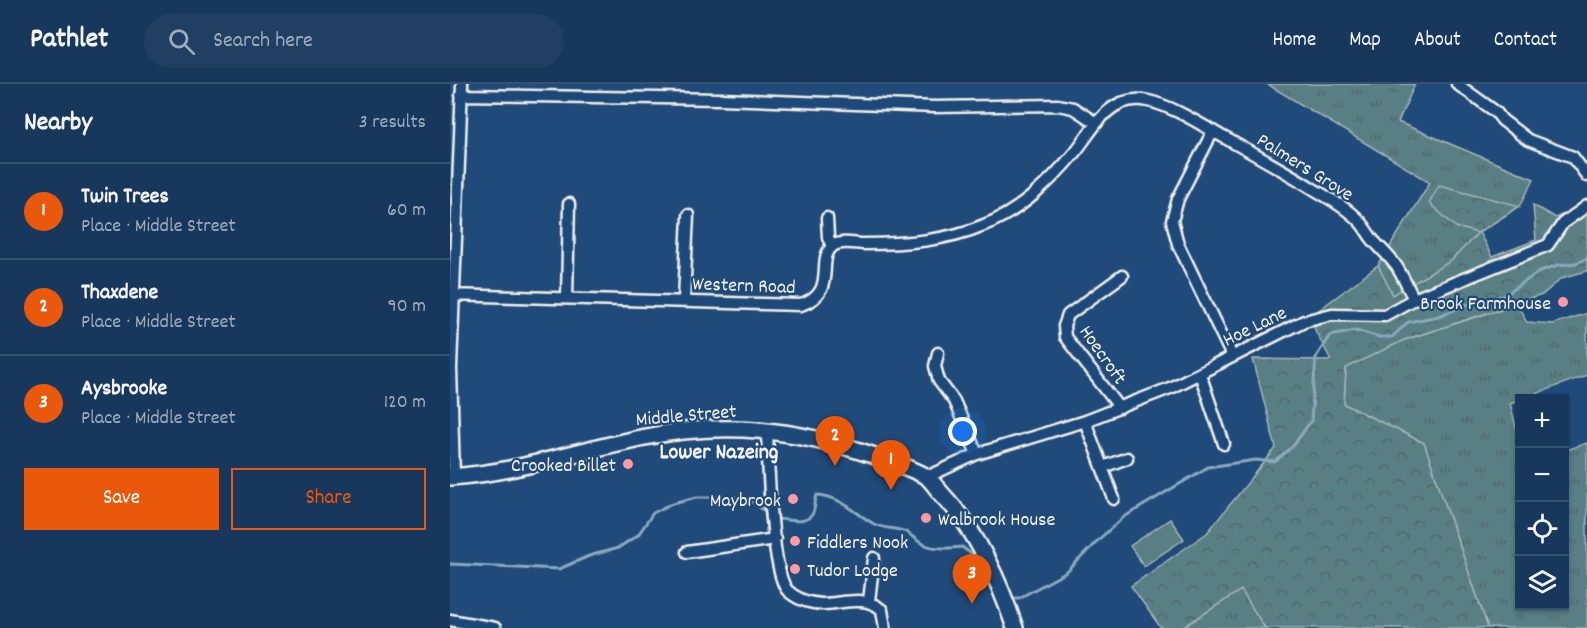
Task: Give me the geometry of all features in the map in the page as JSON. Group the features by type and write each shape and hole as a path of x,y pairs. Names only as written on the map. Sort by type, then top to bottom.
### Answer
{"street":[{"path":"1457,84 1496,112 1502,120 1528,140 1573,157 1587,176"},
{"path":"452,476 452,295 461,89 935,107 1058,105 1073,108 1096,123 1075,152 1030,198 1008,214 984,226 935,240 893,244 841,243 832,247 828,237 827,218"},
{"name":"Palmers Grove","path":"1096,123 1113,107 1134,100 1148,101 1194,121 1273,164 1347,210 1360,222 1396,266 1414,299"},
{"path":"1213,131 1178,199 1172,221 1178,244 1232,356"},
{"path":"567,297 569,204"},
{"name":"Hoe Lane","path":"927,477 977,454 1120,408 1200,374 1304,321 1332,314 1385,315 1414,299 1548,245 1563,224 1587,206"},
{"path":"684,300 688,215"},
{"name":"Western Road","path":"452,295 801,305 813,301 820,293 825,278 828,254 832,247"},
{"name":"Hoecroft","path":"1120,408 1065,337 1064,326 1068,315 1122,276"},
{"path":"938,353 935,366 939,381 954,401 977,454"},
{"path":"1200,374 1224,444"},
{"path":"1085,421 1114,499"},
{"path":"767,429 775,540 782,579 787,589 806,602 819,604 869,601 882,610 885,628"},
{"name":"Middle Street","path":"452,476 495,472 610,444 685,430 767,429 810,436 844,445 927,477 969,528 986,558 1015,628"},
{"path":"1103,467 1127,458"},
{"path":"687,552 775,540"},
{"path":"869,601 874,558"},
{"path":"450,620 495,628"}],"green space":[{"path":"1267,84 1415,84 1398,122 1534,179 1520,206 1479,232 1451,261 1392,296 1378,266 1430,182"},
{"path":"1439,185 1520,206 1479,232 1492,257 1536,240 1533,205 1555,218 1587,203 1587,271 1562,278 1542,295 1404,340 1346,368 1344,404 1424,443 1488,628 1265,628 1241,590 1182,628 1161,628 1131,586 1207,533 1276,448 1253,359 1331,360 1315,330 1312,315 1378,266 1393,295 1451,261 1478,233 1456,227 1429,203"},
{"path":"1517,304 1527,322 1552,324 1587,313 1587,375 1535,394 1515,394 1515,401 1510,403 1515,423 1515,610 1569,610 1569,449 1587,443 1587,628 1488,628 1424,443 1344,404 1346,367 1404,340"},
{"path":"1170,519 1184,539 1144,566 1130,546"},
{"path":"1241,589 1265,628 1182,628"}],"waterway":[{"path":"1012,598 1019,598 1067,572 1124,517 1208,467 1256,460 1275,462 1293,446 1311,421 1316,357 1330,335 1356,330 1379,337 1392,337 1408,322 1439,316 1477,301 1504,296 1540,271 1558,265 1576,263 1587,258"},
{"path":"778,519 804,520 812,515 817,495 833,498 874,524 906,532 919,542 931,547 962,547 974,556 986,578"},
{"path":"450,564 559,569 589,556 618,548 638,535 653,513 673,503 697,497 734,497 751,501 765,511"}],"place":[{"name":"Brook Farmhouse","path":"1563,302"},
{"name":"Crooked Billet","path":"628,464"},
{"name":"Thaxdene","path":"835,466"},
{"name":"Twin Trees","path":"891,490"},
{"name":"Maybrook","path":"793,499"},
{"name":"Walbrook House","path":"926,518"},
{"name":"Fiddlers Nook","path":"795,541"},
{"name":"Tudor Lodge","path":"795,569"},
{"name":"Aysbrooke","path":"972,604"}],"district":[{"name":"Lower Nazeing","path":"719,450"}]}
